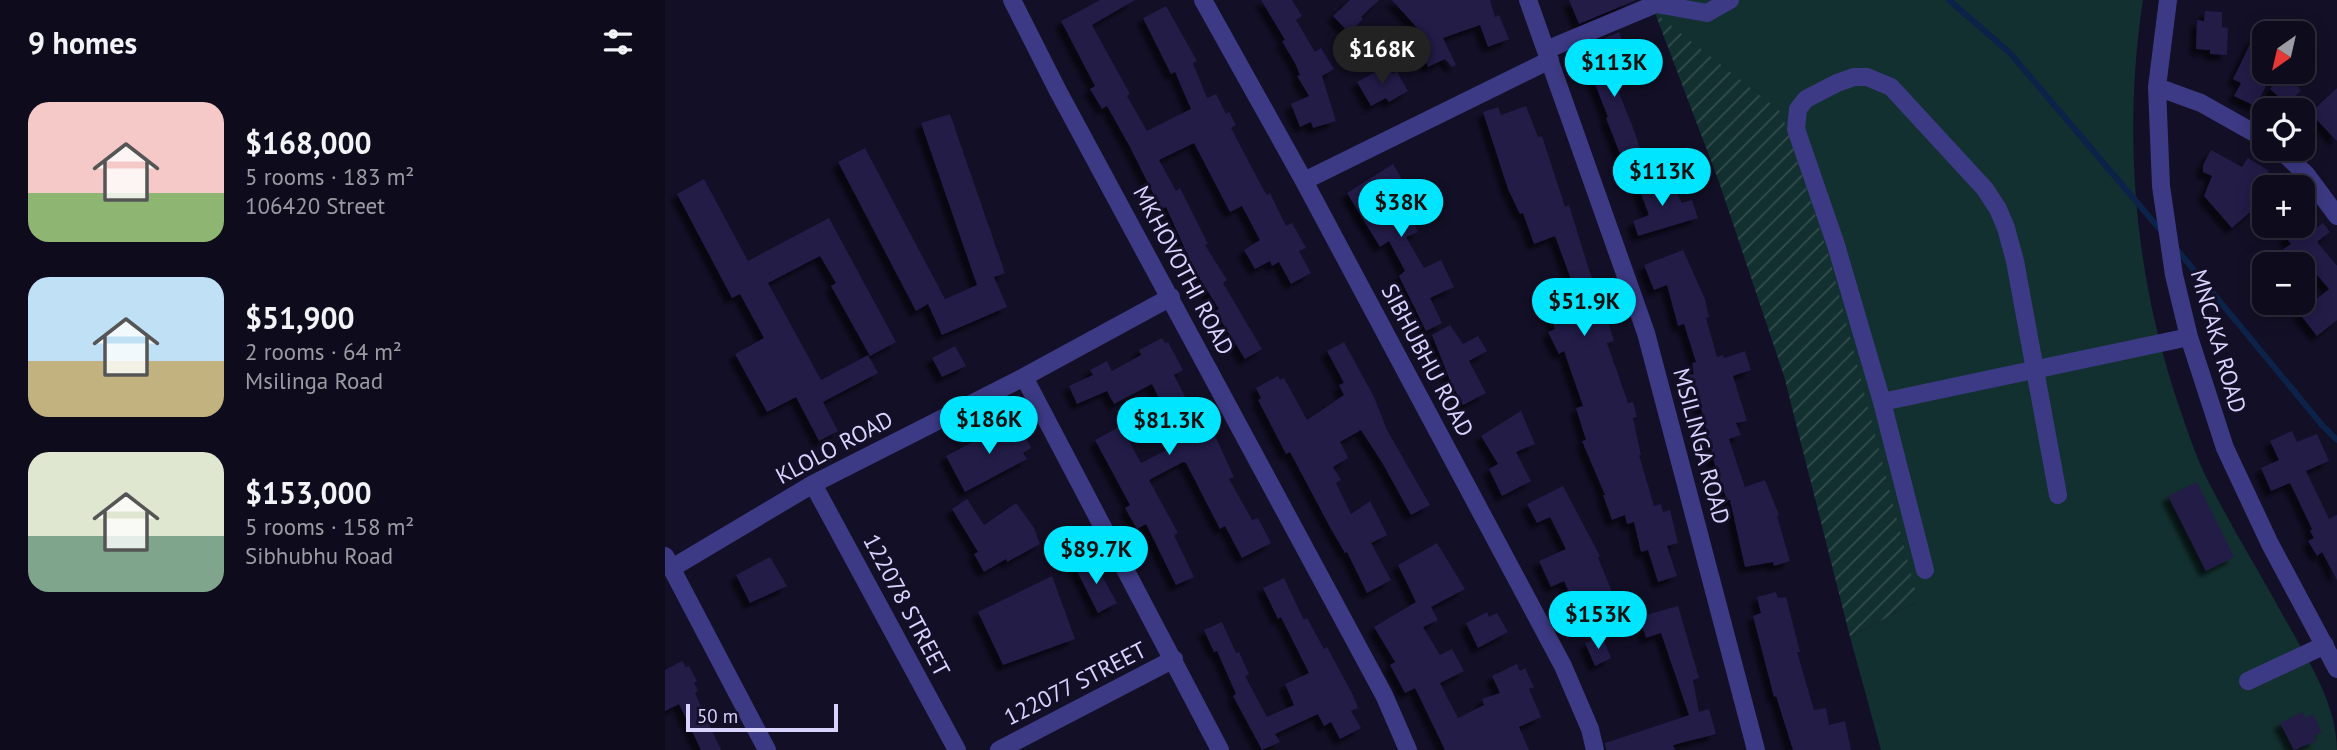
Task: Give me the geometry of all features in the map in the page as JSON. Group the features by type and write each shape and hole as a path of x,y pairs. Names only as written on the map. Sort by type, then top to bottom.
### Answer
{"street":[{"name":"MKHOVOTHI ROAD","path":"1012,0 1058,91 1384,695 1408,750"},
{"name":"SIBHUBHU ROAD","path":"1203,0 1304,181 1563,666 1590,729 1595,750"},
{"name":"MSILINGA ROAD","path":"1528,0 1646,333 1756,750"},
{"path":"1304,181 1548,55 1656,4 1707,13 1730,0"},
{"name":"MNCAKA ROAD","path":"2168,0 2157,87 2161,186 2174,275 2189,337 2225,448 2270,544 2337,669"},
{"path":"1925,570 1882,402 1836,245 1796,129 1798,109 1806,99 1854,77 1867,77 1891,87 1985,189 1998,209 2015,261 2058,495"},
{"path":"2157,87 2201,103 2252,132"},
{"path":"2292,161 2306,174 2337,216"},
{"name":"KLOLO ROAD","path":"668,562 813,484 1024,377 1171,297"},
{"path":"1882,402 2189,337"},
{"path":"1024,377 1220,750"},
{"name":"122078 STREET","path":"813,484 957,750"},
{"path":"668,562 767,750"},
{"path":"2248,681 2325,645"},
{"name":"122077 STREET","path":"999,750 1174,659"}],"green space":[{"path":"1650,0 2143,0 2134,104 2137,208 2143,260 2165,362 2190,438 2208,481 2319,682 2332,716 2337,750 1881,750 1850,637 1918,601"},
{"path":"1655,13 1781,112 1830,260 1918,601 1850,637 1784,376 1719,182"}],"building":[{"path":"1100,0 1135,0 1092,25 1147,131 1191,109 1175,72 1171,74 1143,18 1166,6 1197,61 1193,63 1207,98 1216,94 1226,114 1229,112 1236,125 1231,128 1262,187 1267,195 1270,193 1286,226 1292,223 1306,248 1299,251 1311,273 1291,284 1279,262 1272,266 1270,261 1255,269 1244,250 1260,240 1242,206 1230,212 1194,143 1159,160 1176,191 1180,188 1208,244 1205,245 1227,280 1223,283 1262,349 1245,359 1215,311 1219,309 1195,271 1166,207 1161,209 1107,106 1102,109 1090,89 1095,86 1061,21"},
{"path":"1261,0 1292,0 1302,16 1296,20 1315,52 1321,48 1334,69 1322,76 1336,121 1313,128 1311,122 1300,127 1291,104 1309,96 1282,41 1285,40"},
{"path":"1350,0 1379,0 1349,33 1333,16"},
{"path":"1392,0 1490,0 1495,17 1499,15 1509,39 1488,47 1480,25 1443,38 1456,65 1452,67 1445,59 1428,67 1417,44 1427,39"},
{"path":"1569,0 1636,0 1579,24"},
{"path":"2205,11 2222,12 2222,27 2228,28 2227,55 2210,54 2210,50 2196,49 2197,20 2204,21"},
{"path":"1619,32 1627,53 1606,60 1646,168 1628,174 1581,49"},
{"path":"2252,40 2252,84 2265,84 2265,88 2259,98 2252,98 2252,105 2234,96 2241,83 2233,79"},
{"path":"1388,65 1393,74 1397,72 1408,91 1389,102 1386,98 1371,106 1357,82"},
{"path":"2274,84 2294,84 2301,90 2294,98 2280,98 2270,89"},
{"path":"2337,88 2337,141 2315,118 2315,108"},
{"path":"1526,106 1538,137 1542,136 1565,207 1569,205 1604,309 1614,341 1607,343 1628,403 1633,402 1637,417 1633,418 1639,455 1654,506 1661,504 1663,512 1670,510 1678,543 1667,546 1677,576 1658,582 1648,550 1641,552 1634,522 1627,524 1625,515 1612,520 1605,495 1582,441 1586,440 1576,408 1583,406 1564,351 1559,354 1548,332 1555,329 1544,289 1572,282 1555,236 1534,244 1523,213 1520,214 1508,189 1483,112 1498,107 1501,115"},
{"path":"950,114 1005,273 994,277 1007,307 942,335 928,304 916,311 838,162 865,148 945,299 977,285 921,123"},
{"path":"2211,150 2242,167 2248,158 2269,171 2267,175 2252,175 2252,210 2232,228 2204,196 2212,176 2203,172 2203,165"},
{"path":"1393,164 1410,193 1403,197 1418,232 1406,237 1424,268 1441,260 1454,287 1430,298 1442,323 1426,331 1399,276 1405,271 1389,241 1380,247 1347,193"},
{"path":"1655,176 1661,190 1672,184 1682,203 1692,200 1698,218 1638,236 1633,221 1649,215 1637,183"},
{"path":"704,179 748,261 829,218 896,342 870,356 831,286 836,283 820,256 768,283 821,380 868,355 878,373 823,402 838,431 819,441 796,397 767,412 735,354 764,338 740,294 732,298 677,194"},
{"path":"2323,223 2330,232 2317,242 2337,266 2337,320 2317,336 2301,315 2315,315 2315,300 2329,289 2315,272 2315,252 2279,252 2291,244 2286,238 2315,238 2315,229"},
{"path":"1683,250 1705,299 1709,317 1706,318 1717,357 1723,355 1724,358 1745,351 1751,370 1733,376 1747,421 1736,423 1741,435 1729,439 1745,487 1765,480 1779,515 1777,516 1790,561 1774,566 1773,562 1745,567 1730,500 1727,500 1714,462 1697,391 1692,392 1688,375 1694,374 1692,363 1696,362 1684,324 1678,326 1667,285 1654,290 1644,265"},
{"path":"1450,325 1463,344 1478,336 1487,351 1469,361 1486,393 1463,405 1432,335"},
{"path":"1162,338 1165,343 1168,342 1183,370 1174,375 1199,424 1202,422 1206,430 1211,427 1234,477 1229,479 1252,520 1258,518 1271,543 1242,558 1225,526 1220,529 1186,463 1183,462 1149,480 1178,533 1174,535 1194,577 1176,585 1146,524 1137,529 1125,508 1130,505 1095,440 1121,426 1141,463 1174,446 1171,440 1178,436 1152,384 1114,404 1107,391 1077,404 1069,386 1093,375 1090,370 1107,361 1112,371 1141,355 1139,350"},
{"path":"1344,342 1374,397 1387,430 1430,505 1411,515 1361,430 1340,442 1348,458 1333,467 1341,480 1336,483 1351,514 1370,501 1387,535 1371,543 1391,580 1367,593 1290,452 1286,454 1258,400 1261,398 1256,388 1278,376 1280,380 1284,378 1307,420 1344,395 1339,385 1344,383 1327,351"},
{"path":"955,346 966,366 942,377 932,358"},
{"path":"1521,411 1535,444 1516,452 1531,481 1502,496 1489,469 1498,464 1481,436"},
{"path":"1009,423 1013,430 1020,426 1031,448 1023,453 1027,459 965,492 946,456"},
{"path":"2292,431 2297,442 2317,434 2329,461 2306,471 2329,519 2337,515 2337,580 2322,552 2317,556 2308,541 2314,538 2310,531 2312,529 2290,483 2271,491 2261,468 2279,460 2270,441"},
{"path":"2197,482 2234,557 2206,571 2168,496"},
{"path":"1563,486 1600,556 1598,558 1613,594 1576,609 1564,581 1551,587 1539,561 1566,549 1550,517 1537,523 1527,504"},
{"path":"967,499 984,525 1016,503 1034,528 1040,544 984,572 974,554 978,552 952,509"},
{"path":"1437,543 1465,589 1431,607 1438,620 1423,627 1440,655 1452,649 1464,671 1440,683 1458,718 1484,705 1482,699 1500,693 1492,676 1517,664 1520,671 1525,668 1534,687 1529,689 1541,717 1519,727 1529,750 1445,750 1415,688 1405,693 1390,665 1395,662 1374,627 1416,602 1398,565"},
{"path":"770,557 787,586 750,603 736,575"},
{"path":"1092,558 1117,603 1098,613 1075,567"},
{"path":"1052,576 1075,639 1003,665 978,612"},
{"path":"1284,578 1304,620 1307,618 1324,649 1327,647 1353,695 1358,708 1351,711 1361,728 1340,739 1331,722 1324,726 1318,714 1275,734 1280,742 1262,750 1233,696 1236,694 1217,651 1214,652 1204,630 1222,622 1236,653 1239,652 1249,674 1245,676 1267,717 1294,705 1285,684 1309,673 1263,588"},
{"path":"1776,592 1778,598 1786,597 1800,652 1797,652 1814,710 1826,708 1829,725 1845,721 1851,750 1793,750 1776,696 1774,697 1753,616 1761,613 1757,597"},
{"path":"1678,606 1699,678 1693,680 1699,712 1709,709 1716,734 1673,745 1675,750 1606,750 1605,743 1689,715 1661,633 1646,638 1639,617"},
{"path":"1487,612 1489,617 1497,613 1508,632 1478,648 1466,623"},
{"path":"1602,636 1611,658 1595,666 1585,643"},
{"path":"682,661 686,667 689,666 697,681 694,683 698,691 695,693 721,750 701,750 679,704 665,711 665,670"},
{"path":"2302,712 2306,718 2313,714 2322,732 2314,736 2316,741 2294,750 2280,723"}],"waterway":[{"path":"1949,0 2010,53 2163,233"},
{"path":"2174,246 2337,440"}]}
